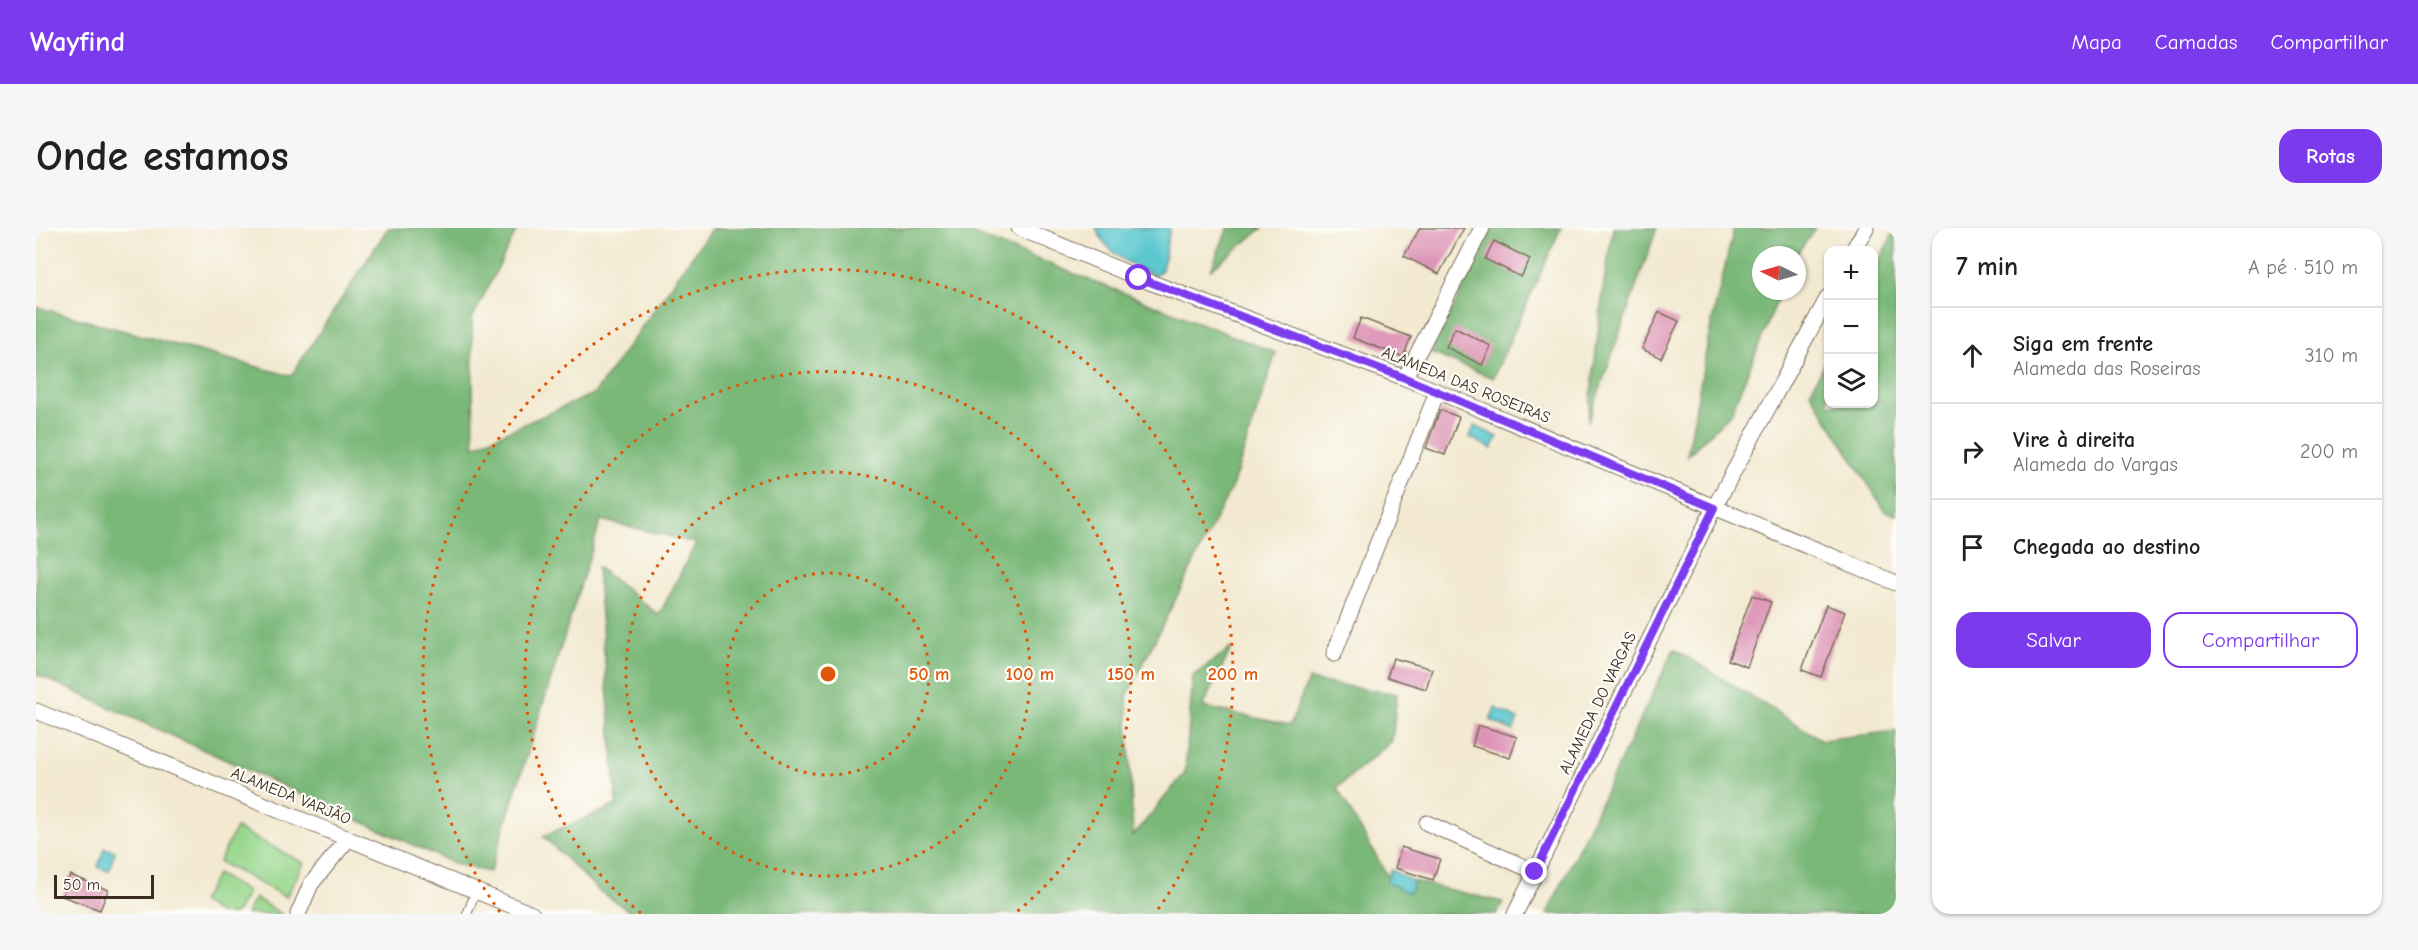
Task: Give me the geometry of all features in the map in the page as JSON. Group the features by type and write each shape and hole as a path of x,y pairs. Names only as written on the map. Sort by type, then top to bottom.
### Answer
{"street":[{"name":"ALAMEDA DAS ROSEIRAS","path":"1019,228 1139,278 1405,378 1896,583"},
{"path":"1405,378 1482,228"},
{"path":"1855,246 1866,228"},
{"name":"ALAMEDA DO VARGAS","path":"1515,914 1714,508 1826,300"},
{"path":"1334,654 1437,392"},
{"name":"ALAMEDA VARJÃO","path":"36,711 532,914"},
{"path":"1427,823 1535,872"},
{"path":"298,914 311,884 348,838"}],"lane":[{"path":"467,914 476,891"}],"green space":[{"path":"388,228 518,228 472,319 474,446 595,393 712,228 958,228 1276,353 1233,484 1127,696 1133,836 1185,773 1193,676 1232,647 1203,707 1290,725 1308,680 1397,694 1392,741 1337,788 1387,875 1503,902 1496,914 634,914 599,891 543,836 617,805 597,567 659,615 696,543 601,520 490,872 453,863 36,674 36,307 291,376"},
{"path":"1228,228 1263,228 1211,269"},
{"path":"1493,228 1561,228 1493,378 1431,353"},
{"path":"1613,228 1657,228 1588,422 1603,290"},
{"path":"1734,228 1816,228 1803,246 1752,246 1752,300 1777,300 1731,413 1687,456 1710,330"},
{"path":"1896,228 1896,515 1885,511 1810,392 1824,365 1824,408 1878,408 1878,262"},
{"path":"1674,649 1822,740 1896,731 1896,914 1547,914"},
{"path":"236,828 304,863 286,897 219,862"},
{"path":"217,874 248,892 235,914 221,914 201,902"},
{"path":"255,898 282,914 246,914"}],"water":[{"path":"1096,228 1170,228 1162,270 1154,275 1119,257 1106,245"},
{"path":"1475,426 1498,437 1492,449 1469,437"},
{"path":"1495,708 1518,719 1513,731 1490,720"},
{"path":"104,848 115,851 109,871 98,867"},
{"path":"1391,870 1414,882 1409,893 1386,882"}],"building":[{"path":"1420,228 1464,228 1439,274 1404,256"},
{"path":"1494,241 1530,259 1521,277 1485,259"},
{"path":"1659,312 1679,321 1661,358 1642,349"},
{"path":"1361,318 1411,337 1403,357 1353,338"},
{"path":"1455,328 1491,346 1482,365 1446,347"},
{"path":"1440,410 1459,417 1445,455 1426,448"},
{"path":"1752,595 1771,602 1747,667 1728,660"},
{"path":"1826,605 1845,612 1821,677 1802,670"},
{"path":"1393,658 1432,669 1426,689 1387,677"},
{"path":"1478,725 1517,737 1510,758 1472,746"},
{"path":"1401,847 1440,859 1433,880 1395,868"},
{"path":"70,875 108,890 100,910 62,896"}],"route":[{"path":"1139,278 1405,378 1714,508 1535,872"}]}
